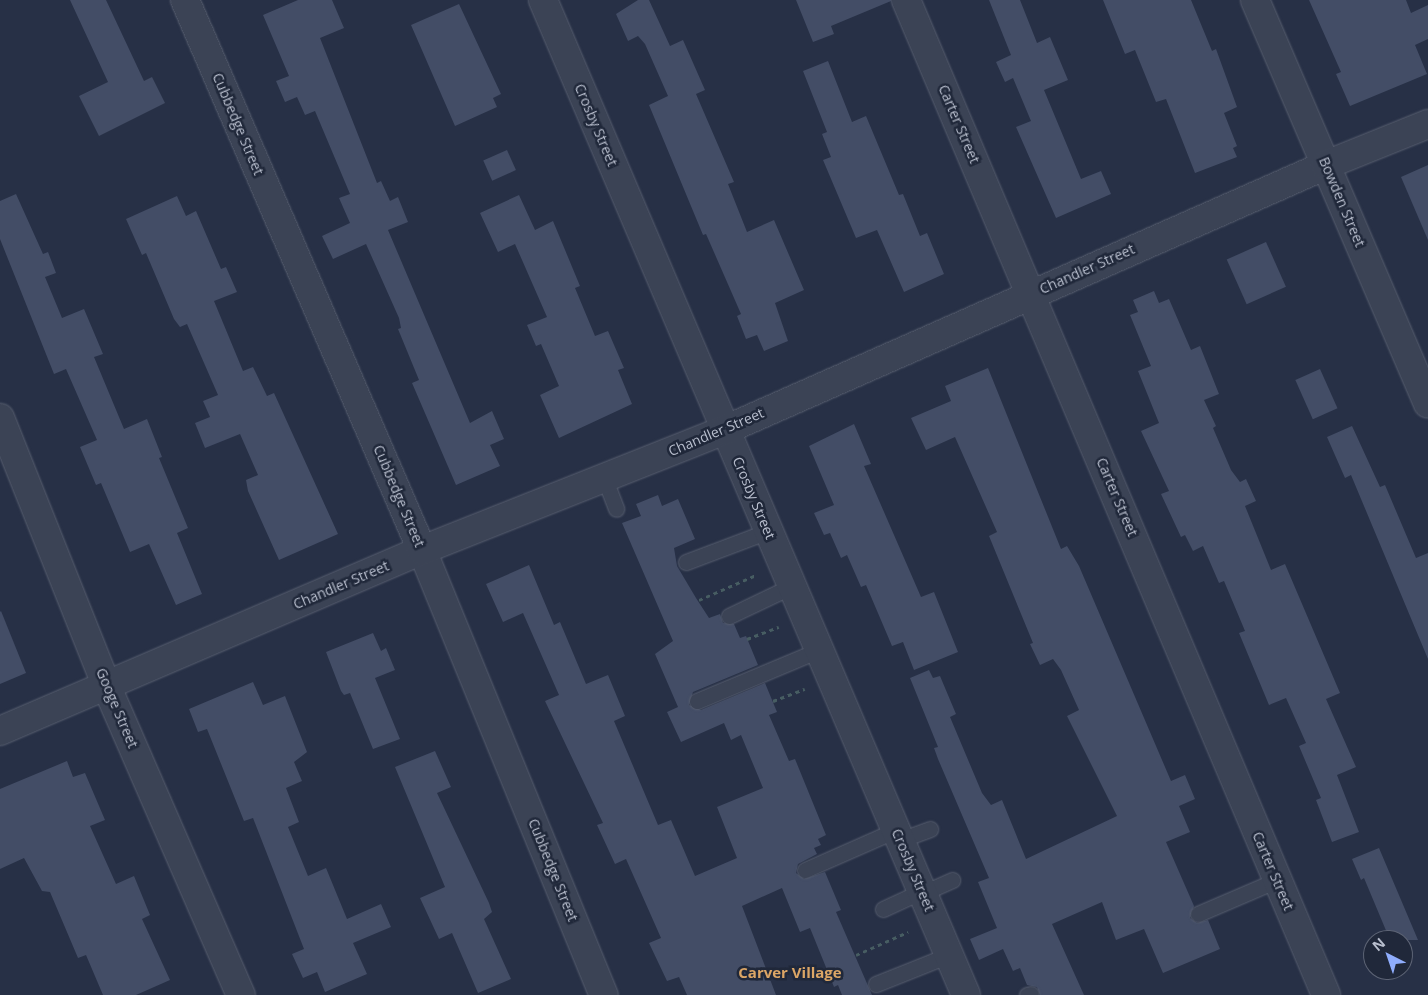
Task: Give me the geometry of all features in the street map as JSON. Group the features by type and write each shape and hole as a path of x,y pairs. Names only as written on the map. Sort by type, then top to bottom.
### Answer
{"street":[{"name":"Cubbedge Street","path":"185,0 422,550 604,995"},
{"name":"Crosby Street","path":"543,0 966,995"},
{"name":"Carter Street","path":"906,0 1326,995"},
{"name":"Bowden Street","path":"1255,0 1428,404"},
{"name":"Chandler Street","path":"0,731 422,550 725,430 1031,293 1326,165 1428,124"},
{"name":"Googe Street","path":"0,418 106,685 241,995"}],"lane":[{"path":"604,477 616,509"},
{"path":"686,562 768,531"},
{"path":"729,616 787,575"},
{"path":"697,701 819,650"},
{"path":"805,870 898,835 930,829"},
{"path":"883,909 952,880"},
{"path":"1198,914 1277,880"},
{"path":"876,984 949,955"}],"path":[{"path":"700,600 787,575"},
{"path":"747,639 805,617"},
{"path":"773,701 831,679"},
{"path":"856,954 934,922"}],"building":[{"path":"70,0 106,0 144,81 152,77 165,103 99,136 79,96 108,82"},
{"path":"298,0 332,0 344,28 320,38 377,183 381,181 390,201 398,197 408,222 388,230 470,423 492,411 504,439 490,445 500,466 456,485 412,383 419,380 398,329 401,328 399,318 366,244 333,259 322,236 350,223 339,198 350,194 315,111 305,115 297,97 285,102 276,81 289,76 263,15"},
{"path":"638,0 649,0 670,46 683,40 705,90 696,94 734,182 728,184 747,232 774,220 804,290 775,303 788,341 764,351 757,335 746,339 737,316 741,314 706,234 703,235 649,105 668,96 645,44 638,36 628,41 616,14"},
{"path":"796,0 891,1 831,26 834,34 813,42"},
{"path":"989,0 1020,0 1037,43 1050,37 1068,80 1044,90 1081,179 1101,171 1111,194 1056,218 1016,127 1031,121 1013,78 1005,82 996,62 1011,55"},
{"path":"1103,0 1191,0 1212,51 1216,49 1237,107 1224,113 1237,146 1233,148 1237,157 1195,173 1166,99 1156,102 1135,50 1125,54"},
{"path":"1309,0 1406,0 1411,13 1428,5 1428,39 1415,45 1427,74 1350,106 1336,74 1341,72"},
{"path":"459,4 501,94 493,98 497,107 455,126 411,25"},
{"path":"828,61 852,122 866,116 899,195 903,194 920,236 927,233 944,274 904,292 877,230 856,238 823,160 831,157 822,134 827,132 803,71"},
{"path":"507,150 516,170 492,181 483,161"},
{"path":"1428,165 1428,240 1401,177"},
{"path":"16,194 43,254 48,252 56,273 45,277 62,318 84,309 103,354 94,357 124,429 147,419 162,457 159,458 188,528 177,533 202,594 176,605 149,544 130,552 101,483 96,485 80,447 97,440 66,369 54,374 0,239 0,201"},
{"path":"519,195 535,230 553,221 580,286 575,288 595,336 608,331 624,368 618,370 632,404 559,438 540,395 559,386 541,344 536,346 527,325 547,317 515,244 498,252 480,213"},
{"path":"177,196 186,216 196,211 221,269 226,267 237,292 214,301 243,371 253,367 267,396 274,393 338,534 279,560 248,491 246,480 258,475 240,434 205,448 195,423 210,417 203,401 218,395 187,324 180,327 174,319 146,253 142,255 126,219"},
{"path":"1266,242 1286,287 1247,304 1227,259"},
{"path":"1154,291 1159,303 1169,299 1191,350 1200,346 1219,394 1204,400 1216,426 1213,428 1231,470 1240,482 1246,479 1256,501 1245,506 1271,570 1285,564 1340,693 1326,699 1356,767 1337,775 1359,832 1332,842 1316,800 1321,798 1299,746 1306,743 1286,698 1269,705 1239,633 1245,631 1224,581 1219,583 1203,546 1193,551 1185,535 1181,537 1161,494 1169,491 1141,431 1159,423 1138,371 1151,366 1130,315 1138,312 1133,300"},
{"path":"988,368 1061,549 1067,546 1079,566 1171,781 1185,775 1195,799 1179,806 1190,832 1166,842 1194,906 1190,918 1197,923 1208,920 1220,949 1163,973 1144,929 1116,940 1102,902 1052,924 1084,995 1040,995 1037,987 1027,985 1020,968 1013,971 1003,949 979,960 970,939 997,928 978,882 989,878 938,759 934,748 938,747 910,678 929,670 933,678 940,676 956,714 950,717 982,793 991,805 1002,800 1026,859 1117,816 1067,716 1079,710 1061,670 1053,659 1040,665 1030,644 1033,643 989,536 997,532 955,437 926,450 911,418 951,401 945,386"},
{"path":"1320,369 1337,408 1313,419 1295,380"},
{"path":"854,424 871,464 864,466 921,597 934,592 958,652 914,670 903,642 892,646 866,585 861,587 847,555 841,558 830,533 824,535 814,513 834,505 809,446"},
{"path":"1352,426 1380,487 1385,485 1416,558 1428,553 1428,659 1351,475 1345,478 1327,437"},
{"path":"658,495 662,506 678,499 695,539 674,548 677,566 709,618 720,614 723,623 734,624 740,638 746,636 758,665 693,692 689,705 701,710 765,683 777,712 769,715 789,761 795,759 826,835 818,839 821,845 814,848 817,854 798,864 796,873 804,879 825,872 841,910 836,912 872,995 842,995 838,985 834,987 810,928 800,932 782,888 742,906 776,995 687,995 679,977 667,981 649,943 661,938 626,859 615,864 597,825 603,823 545,701 559,695 523,613 503,622 486,584 529,565 554,625 560,622 586,684 608,675 625,716 614,721 658,825 671,820 695,876 737,858 717,807 763,788 741,735 731,740 724,723 681,742 667,712 678,707 655,654 673,641 622,523 641,516 636,504"},
{"path":"0,612 26,673 0,684"},
{"path":"373,633 381,651 386,648 395,670 375,678 400,739 373,749 350,693 344,695 341,691 326,652"},
{"path":"253,682 263,705 285,696 307,752 294,762 302,781 286,788 299,822 288,827 308,876 326,868 347,919 381,904 391,927 353,943 367,974 325,992 317,972 303,978 292,954 304,949 253,818 244,821 207,729 198,732 189,709"},
{"path":"435,751 451,787 437,793 489,903 492,912 484,919 511,979 478,993 452,933 439,939 420,898 445,887 395,767"},
{"path":"67,761 73,777 85,773 105,820 90,826 116,884 134,876 150,915 142,919 170,980 136,995 103,995 86,955 78,958 50,892 42,891 24,858 0,869 0,789"},
{"path":"1379,848 1418,940 1413,940 1413,930 1386,930 1364,878 1361,880 1352,859"}],"district":[{"name":"Carver Village","path":"790,973"}]}
